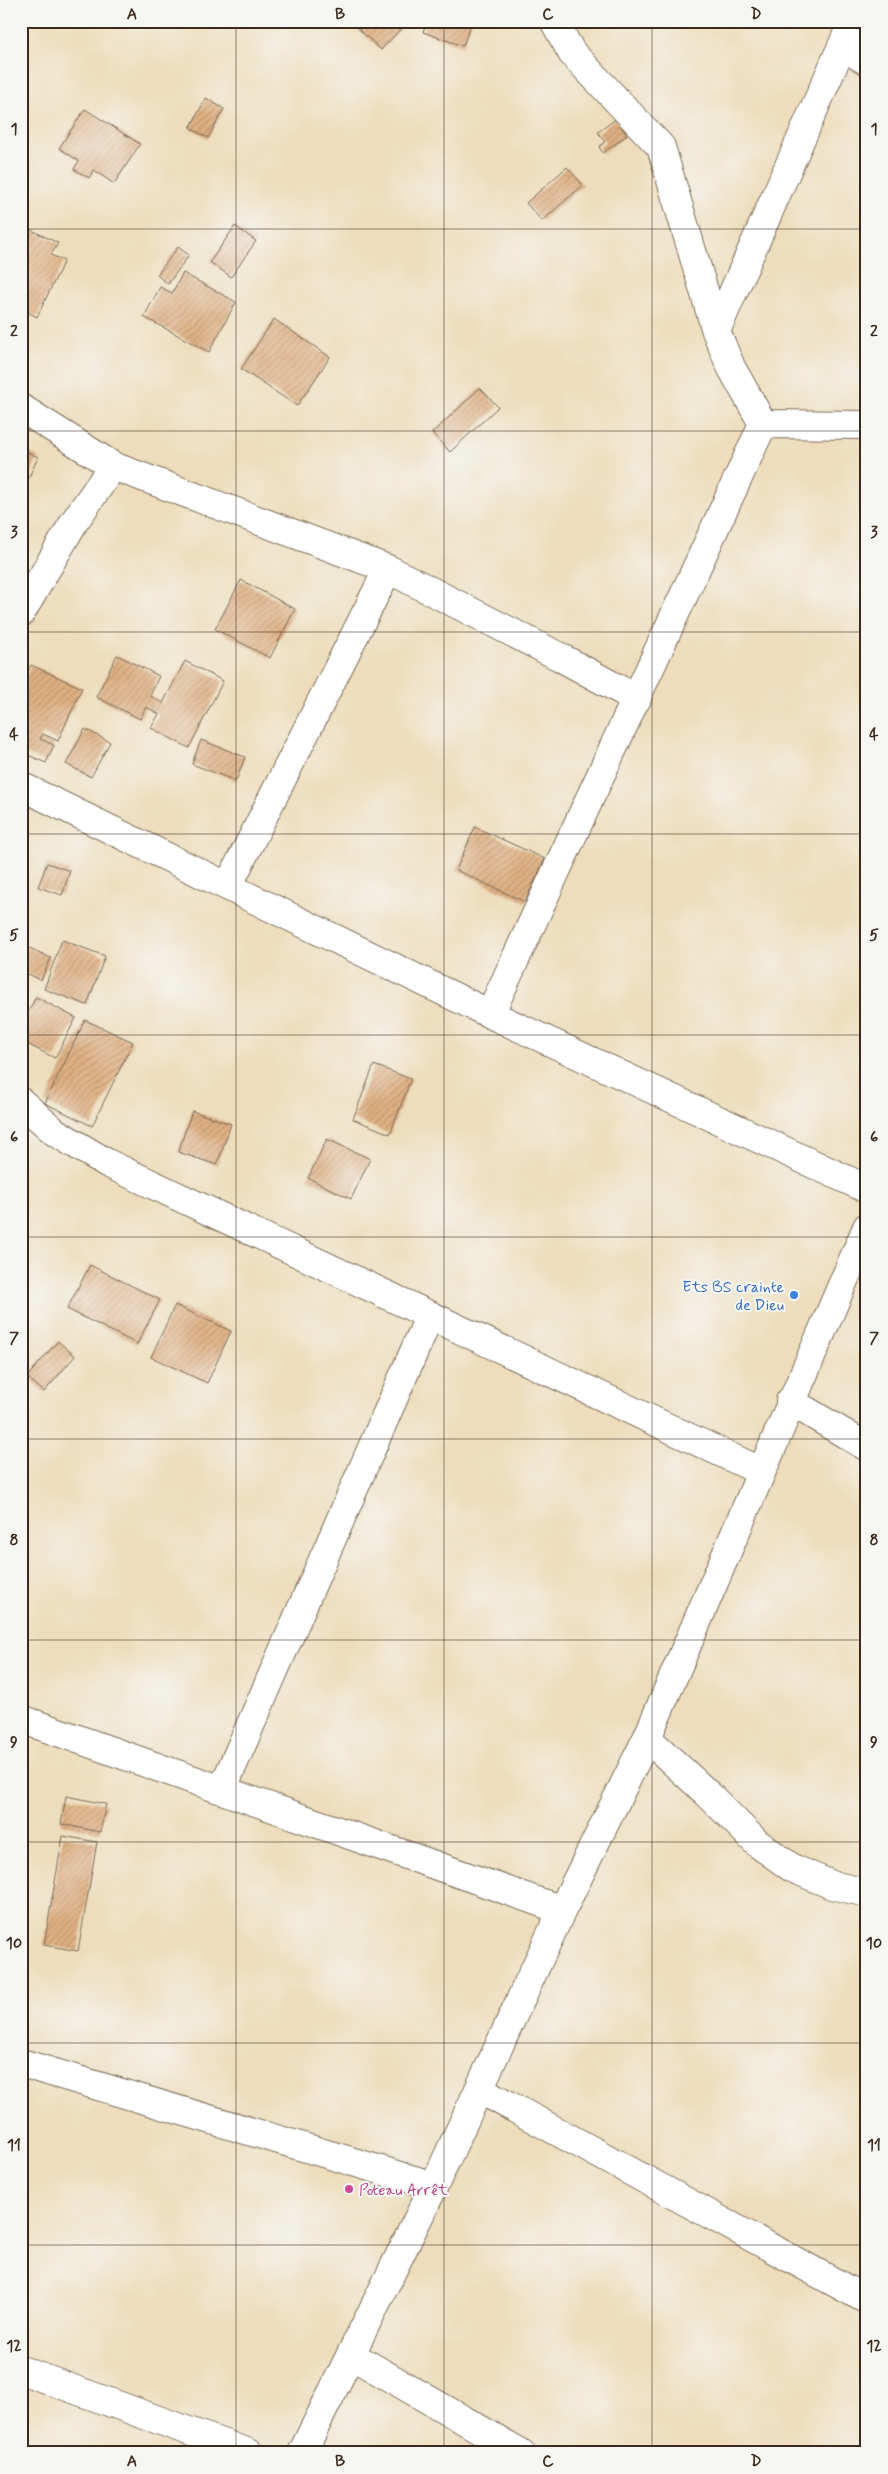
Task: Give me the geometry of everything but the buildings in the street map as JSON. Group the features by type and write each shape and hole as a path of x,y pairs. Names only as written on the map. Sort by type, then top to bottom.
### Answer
{"street":[{"path":"554,21 572,53 661,147 716,331 731,366 763,424"},
{"path":"716,331 853,21"},
{"path":"842,46 867,61"},
{"path":"21,408 113,466 388,570 560,657 637,699"},
{"path":"763,424 867,425"},
{"path":"490,1014 763,424"},
{"path":"21,613 74,522 113,466"},
{"path":"228,886 388,570"},
{"path":"21,786 490,1014 867,1189"},
{"path":"21,1102 55,1132 106,1162 760,1471"},
{"path":"302,2453 434,2186 562,1910 646,1738 790,1401 867,1227"},
{"path":"222,1790 430,1315"},
{"path":"790,1401 867,1447"},
{"path":"21,1719 562,1910"},
{"path":"646,1738 709,1795 757,1843 792,1868 832,1885 867,1893"},
{"path":"21,2063 434,2186"},
{"path":"479,2089 867,2300"},
{"path":"351,2355 520,2453"},
{"path":"21,2370 250,2453"}],"place":[{"name":"Ets BS crainte de Dieu","path":"794,1295"},
{"name":"Poteau Arrêt","path":"349,2189"}]}
